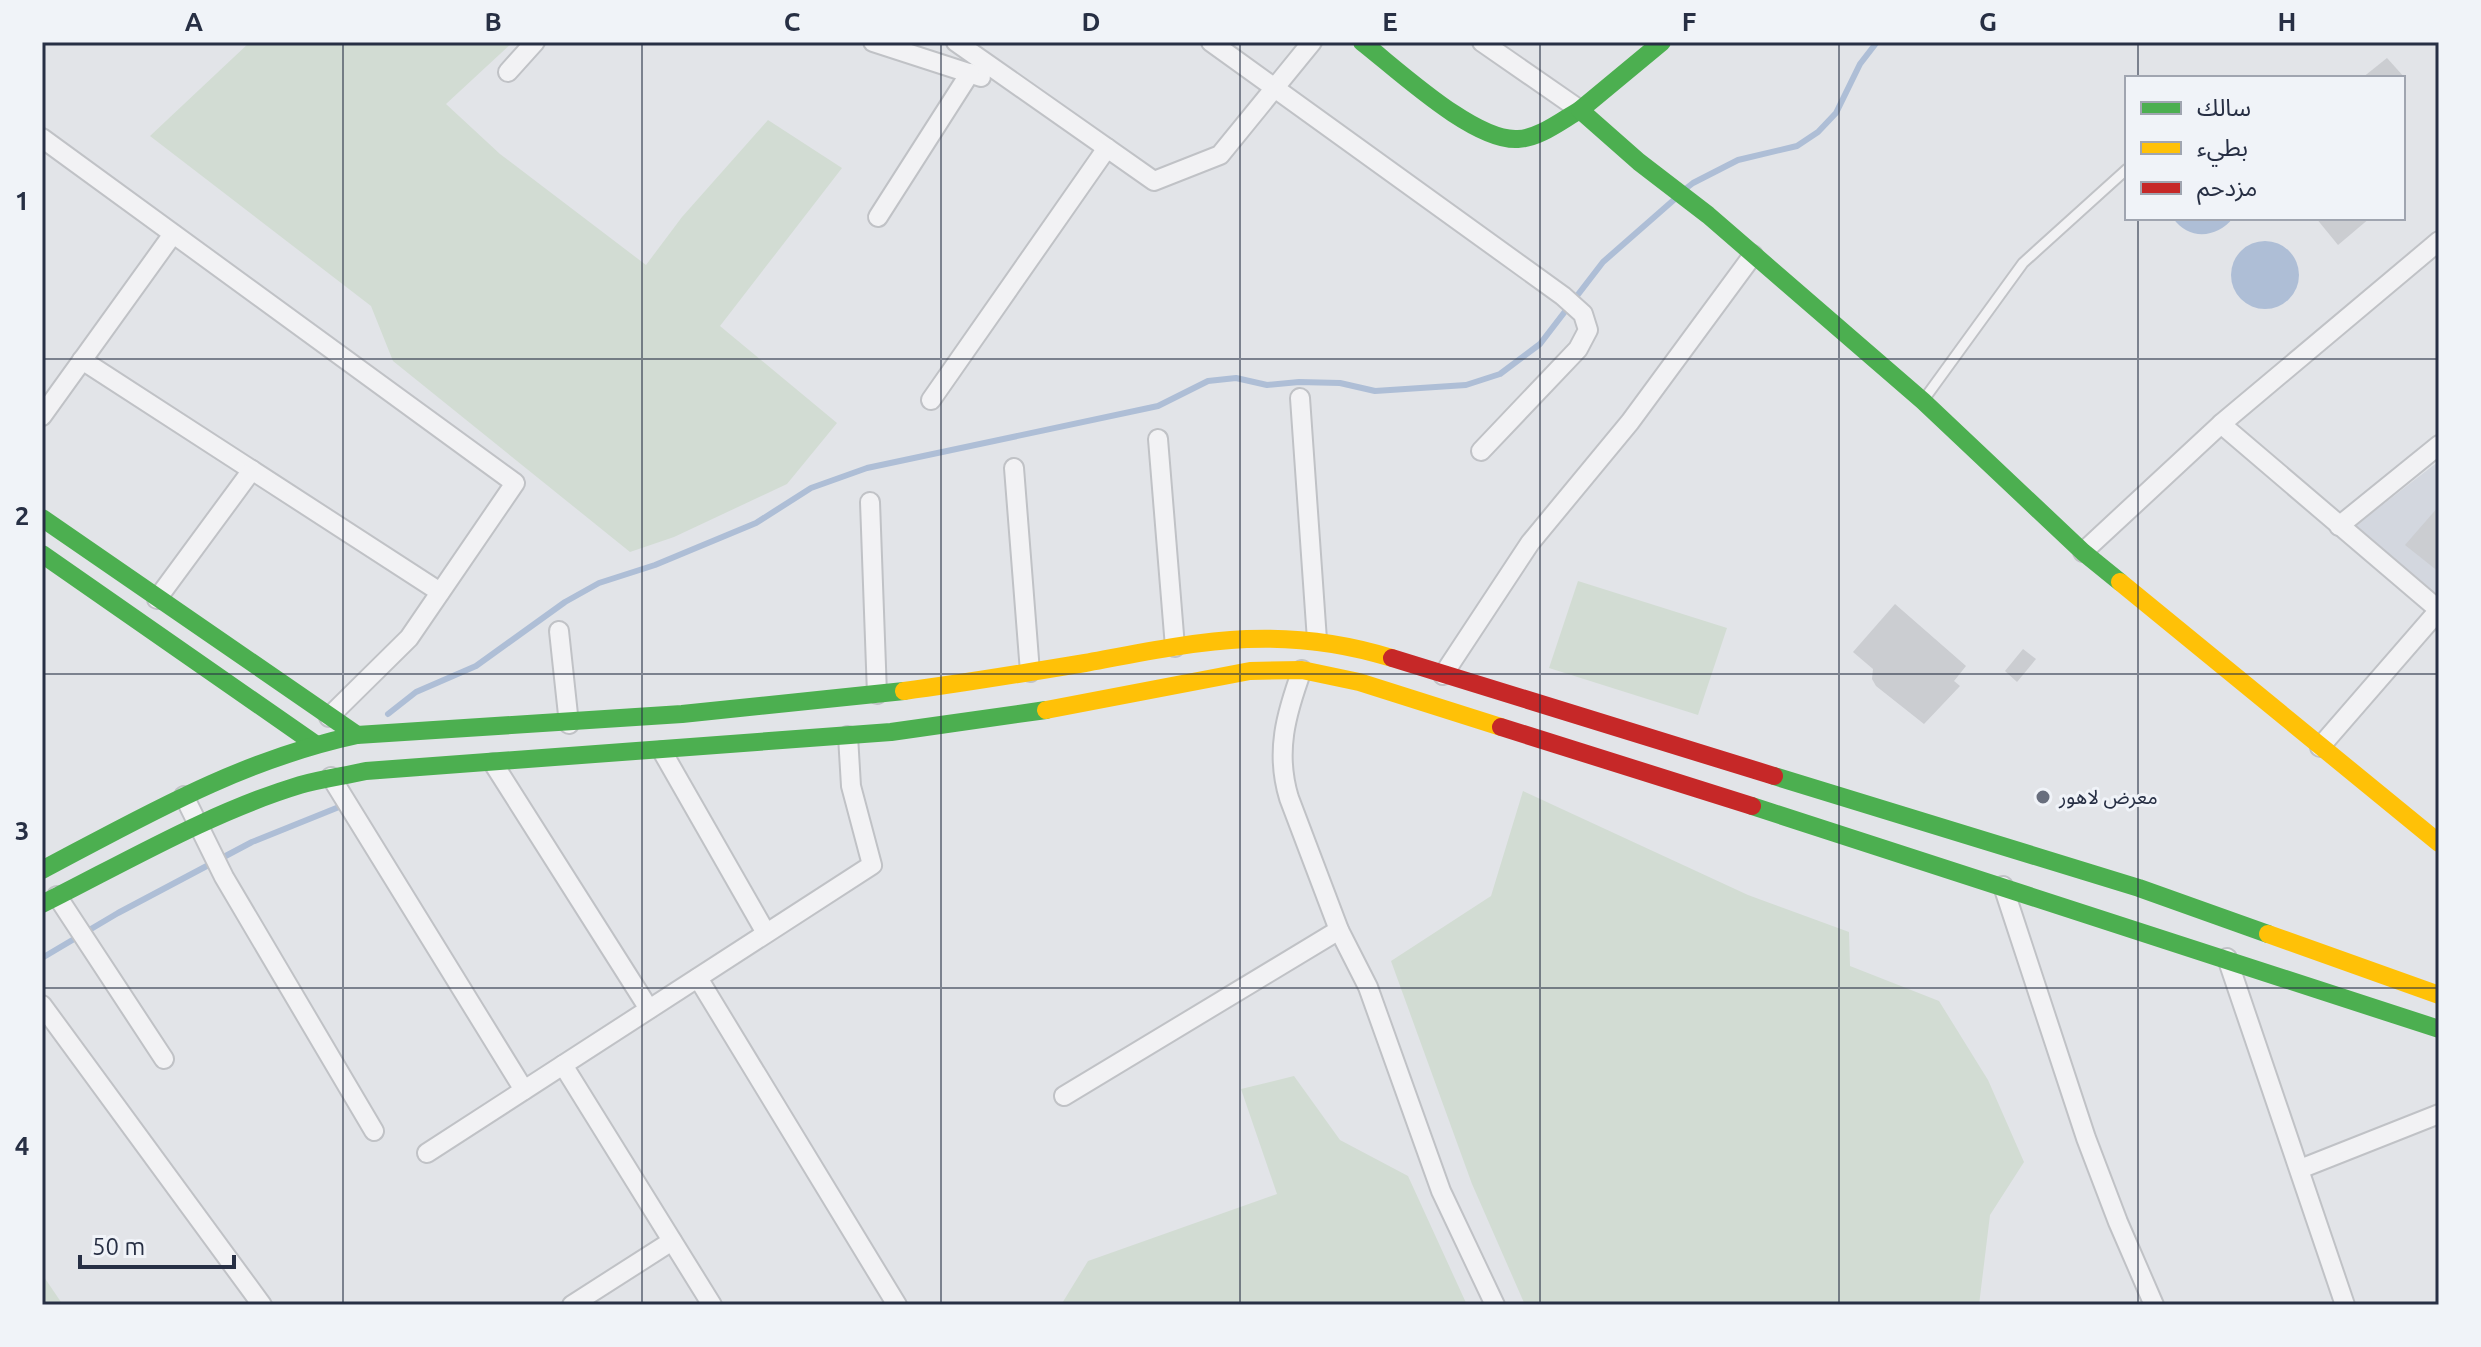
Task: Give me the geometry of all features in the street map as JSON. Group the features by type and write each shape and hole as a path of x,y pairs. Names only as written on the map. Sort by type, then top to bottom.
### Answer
{"main road":[{"path":"1362,42 1463,119 1500,137 1516,139 1580,110 1662,42"},
{"path":"1580,110 1639,162 1708,215 1923,401 2083,552 2439,843"},
{"path":"42,518 357,735"},
{"path":"42,554 315,744"},
{"path":"105,597 121,573"},
{"path":"43,868 242,767 315,744 357,735 569,724 843,698 1030,672 1175,647 1256,638 1317,640 1374,651 1443,675 2139,888 2439,995"},
{"path":"50,900 199,826 280,792 331,777 405,767 848,736 1058,708 1250,671 1302,670 1359,682 1799,820 2439,1029"},
{"path":"843,698 848,736"},
{"path":"1799,820 1813,788"}],"street":[{"path":"508,72 535,42"},
{"path":"873,42 1022,89"},
{"path":"956,42 1154,181 1220,155 1312,42"},
{"path":"1211,42 1563,296 1583,314 1588,330 1578,349 1481,451"},
{"path":"1482,42 1580,110"},
{"path":"878,217 970,73"},
{"path":"45,146 173,234 515,483 409,638 329,717"},
{"path":"931,400 1107,148"},
{"path":"42,416 173,234"},
{"path":"2083,552 2221,424 2439,241"},
{"path":"1443,675 1530,543 1630,422 1753,255"},
{"path":"82,360 440,592"},
{"path":"1300,398 1317,640"},
{"path":"2221,424 2439,610 2320,747"},
{"path":"1158,439 1175,647"},
{"path":"2339,526 2439,445"},
{"path":"1014,468 1030,672"},
{"path":"157,599 252,470"},
{"path":"870,502 877,694"},
{"path":"559,631 569,724"},
{"path":"1302,670 1285,720 1281,757 1283,777 1339,930 1368,987 1441,1191 1495,1305"},
{"path":"427,1153 872,865 851,786 848,736"},
{"path":"662,751 766,933"},
{"path":"493,763 649,1009"},
{"path":"331,777 524,1090"},
{"path":"184,796 224,877 374,1131"},
{"path":"2003,886 2086,1138 2154,1305"},
{"path":"50,900 73,918 164,1059"},
{"path":"1064,1096 1339,930"},
{"path":"2227,958 2345,1305"},
{"path":"698,978 897,1305"},
{"path":"42,1005 262,1305"},
{"path":"563,1065 712,1305"},
{"path":"2300,1169 2439,1114"},
{"path":"572,1305 672,1241"}],"lane":[{"path":"1923,401 2023,263 2125,171"}],"shaded area":[{"path":"250,42 513,42 446,104 500,154 646,265 682,217 768,120 842,168 720,326 837,423 787,484 674,537 630,552 393,361 371,306 150,136"},
{"path":"2439,461 2439,597 2354,527"},
{"path":"1578,581 1727,628 1698,715 1549,668"},
{"path":"1523,791 1748,895 1849,932 1850,966 1939,1001 1988,1080 2024,1162 1990,1215 1979,1305 1525,1305 1472,1184 1391,961 1491,896"},
{"path":"1294,1076 1340,1140 1408,1176 1467,1305 1061,1305 1088,1261 1277,1194 1241,1089"},
{"path":"42,1274 63,1305 42,1305"}],"water":[{"path":"2175,220 2231,220 2219,230 2203,234 2187,231"},
{"path":"2265,241 2289,251 2299,275 2289,299 2265,309 2241,299 2231,275 2241,251"}],"building":[{"path":"2387,58 2403,76 2364,76"},
{"path":"2318,220 2368,220 2338,245"},
{"path":"2439,506 2439,572 2405,545"},
{"path":"1895,604 1966,666 1954,681 1960,686 1924,724 1876,686 1872,679 1873,669 1853,652"},
{"path":"2023,649 2036,659 2017,682 2005,671"}],"waterway":[{"path":"1684,190 1738,160 1797,146 1818,132 1836,113 1860,64 1877,42"},
{"path":"388,714 416,692 476,666 565,602 599,583 655,565 756,523 811,488 867,468 1158,406 1208,381 1236,378 1267,385 1340,383 1375,391 1466,385 1500,374 1540,344 1603,262 1676,198"},
{"path":"42,958 118,913 252,842 339,807"}],"traffic: fast":[{"path":"1362,42 1437,102 1480,129 1500,137 1526,138 1580,110"},
{"path":"1662,42 1580,110 1639,162 1708,215 1923,401 2083,552 2120,582"},
{"path":"42,518 357,735"},
{"path":"42,554 315,744"},
{"path":"42,870 234,774 273,759 357,735 682,714 904,691"},
{"path":"42,904 234,809 300,785 366,771 891,732 1046,710"},
{"path":"1774,776 2139,888 2268,934"},
{"path":"1752,806 2439,1029"}],"traffic: slow":[{"path":"2120,582 2439,843"},
{"path":"904,691 1164,648 1238,640 1312,641 1392,658"},
{"path":"1046,710 1250,671 1302,670 1359,682 1501,727"},
{"path":"2268,934 2439,995"}],"traffic: jam":[{"path":"1392,658 1774,776"},
{"path":"1501,727 1752,806"}],"place":[{"name":"معرض لاهور","path":"2043,797"}]}
